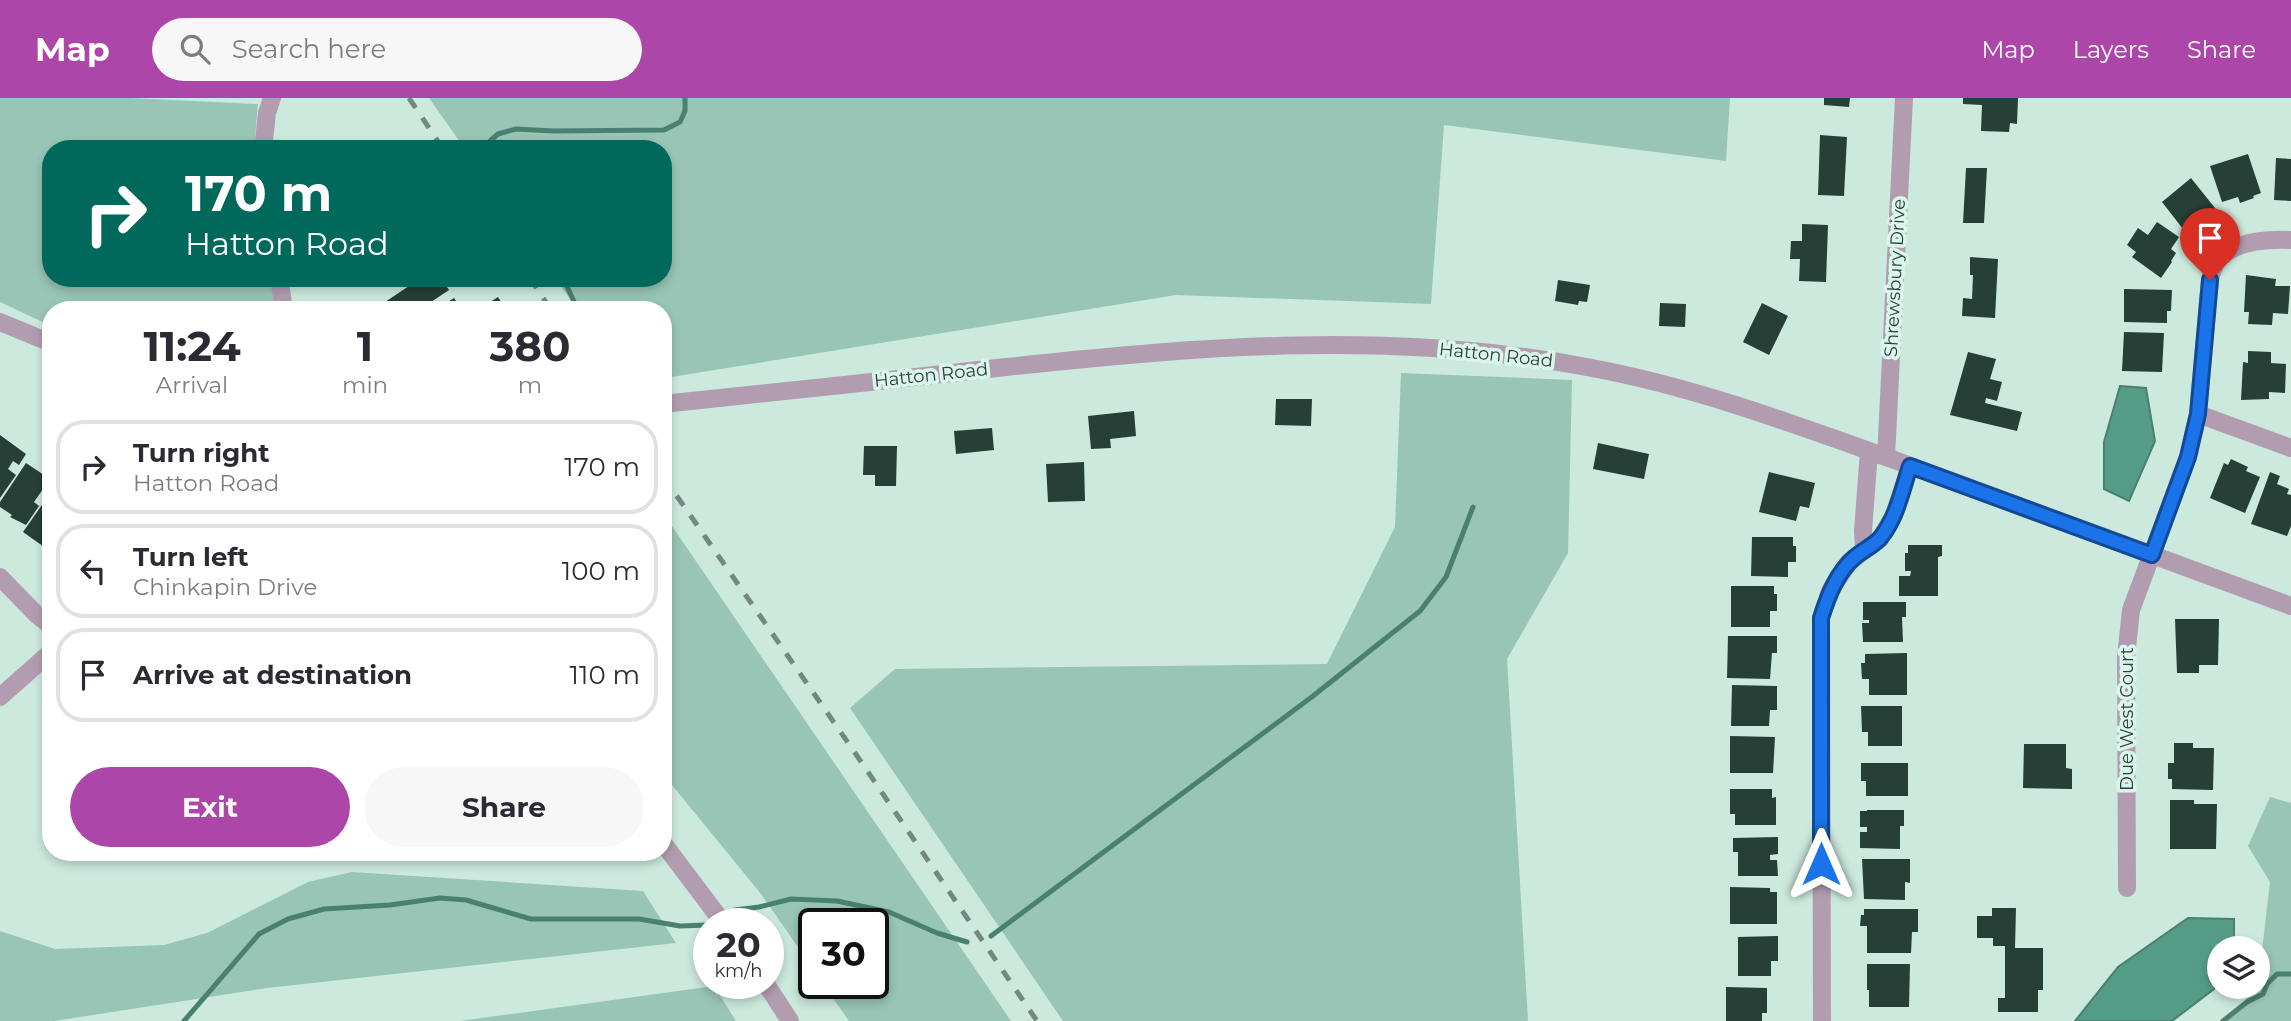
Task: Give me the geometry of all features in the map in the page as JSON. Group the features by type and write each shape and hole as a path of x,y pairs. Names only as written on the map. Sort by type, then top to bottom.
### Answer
{"street":[{"path":"264,140 267,113 272,98"},
{"name":"Shrewsbury Drive","path":"1864,548 1863,531 1877,454 1904,98"},
{"name":"Due West Court","path":"2127,888 2126,657 2131,610 2188,457 2198,414 2210,280 2216,263 2233,249 2258,240 2291,240"},
{"path":"0,322 42,339"},
{"name":"Hatton Road","path":"672,403 1164,352 1300,344 1364,344 1484,353 1601,369 1702,394 1877,454 2291,606"},
{"path":"2198,414 2291,448"},
{"path":"1822,1021 1821,618 1830,592 1849,562 1864,548 1880,539 1894,515 1910,466"},
{"path":"0,577 42,619"},
{"path":"0,697 42,660"},
{"path":"672,855 712,908"},
{"path":"776,999 790,1021"}],"shaded area":[{"path":"0,98 130,98 258,104 255,140 42,140 42,287 272,287 275,301 42,301 42,322 0,302"},
{"path":"429,98 1730,98 1726,161 1444,125 1431,304 1176,295 672,377 672,301 572,301 561,287 672,287 672,140 459,140"},
{"path":"1401,373 1572,380 1568,553 1507,659 1528,1021 1063,1021 850,708 895,669 1327,664 1395,527"},
{"path":"2120,386 2146,388 2155,441 2129,501 2104,489 2104,442"},
{"path":"672,526 1011,1021 849,1021 834,999 889,999 889,908 798,908 798,947 784,927 784,908 771,908 672,785"},
{"path":"2270,797 2291,803 2291,1021 2227,1021 2246,999 2270,999 2270,936 2264,936 2270,882 2248,846"},
{"path":"352,872 643,891 676,943 267,988 54,1021 0,1021 0,931 55,949 164,945 207,933 308,882"},
{"path":"2188,918 2234,919 2234,936 2207,936 2207,994 2172,1021 2075,1021 2118,967"},
{"path":"693,989 693,999 722,999 736,1021 460,1021"}],"building":[{"path":"1824,98 1850,98 1849,107 1824,105"},
{"path":"1963,98 2018,98 2017,124 2010,123 2009,132 1981,131 1982,105 1963,104"},
{"path":"1820,135 1847,137 1844,196 1818,195"},
{"path":"2248,154 2261,193 2240,203 2238,197 2222,202 2210,166"},
{"path":"2276,158 2291,159 2291,201 2274,200"},
{"path":"1966,168 1987,168 1984,223 1963,223"},
{"path":"2191,178 2219,213 2190,238 2162,202"},
{"path":"2157,222 2179,237 2171,249 2176,253 2161,278 2132,257 2136,252 2127,245 2138,228 2148,235"},
{"path":"1802,224 1828,225 1826,282 1799,281 1800,259 1790,259 1791,241 1802,241"},
{"path":"1970,257 1998,259 1995,318 1962,316 1963,298 1972,299 1973,275 1970,275"},
{"path":"2246,275 2276,279 2275,286 2290,286 2288,314 2273,313 2272,325 2248,324 2249,312 2244,312"},
{"path":"1558,280 1590,285 1587,302 1579,301 1578,305 1555,301"},
{"path":"408,287 447,287 449,290 432,301 386,301"},
{"path":"2124,289 2172,290 2171,311 2167,311 2167,323 2124,322"},
{"path":"1660,303 1686,304 1685,327 1659,326"},
{"path":"1762,303 1788,316 1769,355 1743,342"},
{"path":"2124,332 2164,333 2162,372 2122,371"},
{"path":"2248,351 2271,352 2271,363 2286,364 2285,393 2269,392 2269,399 2241,400 2243,362 2248,363"},
{"path":"1968,352 1996,359 1990,379 2002,382 1997,401 1986,398 1985,403 2022,412 2017,431 1950,415"},
{"path":"1276,399 1312,399 1311,426 1275,425"},
{"path":"1134,411 1136,436 1110,439 1111,448 1091,449 1088,416"},
{"path":"992,428 994,450 956,454 954,431"},
{"path":"0,435 26,454 19,465 13,461 8,469 16,475 0,498"},
{"path":"1598,443 1649,454 1644,479 1593,469"},
{"path":"864,446 897,446 896,486 875,486 875,475 863,475"},
{"path":"2231,459 2248,467 2246,471 2260,477 2245,513 2210,498 2224,463 2228,465"},
{"path":"1084,462 1085,501 1048,502 1046,464"},
{"path":"26,463 42,474 42,490 34,502 39,506 26,525 10,517 12,515 0,507 0,502"},
{"path":"1769,472 1815,483 1809,508 1800,506 1796,521 1759,512"},
{"path":"2270,472 2280,476 2277,484 2289,489 2287,494 2291,495 2291,526 2287,536 2251,524"},
{"path":"42,505 42,545 23,532"},
{"path":"1752,537 1793,537 1796,562 1788,562 1788,577 1751,576"},
{"path":"1908,545 1942,545 1942,556 1938,557 1938,596 1899,596 1899,576 1910,576 1911,571 1905,571"},
{"path":"1731,586 1774,586 1777,611 1770,611 1770,627 1731,627"},
{"path":"1863,602 1906,602 1906,617 1902,617 1903,642 1863,642 1862,623 1869,623 1869,620 1863,620"},
{"path":"2175,619 2219,619 2218,665 2199,665 2199,673 2177,673"},
{"path":"1728,636 1777,636 1777,653 1772,653 1770,679 1727,678"},
{"path":"1907,653 1907,695 1869,695 1869,679 1862,679 1861,663 1865,663 1865,654"},
{"path":"1732,685 1777,686 1777,710 1770,710 1769,726 1731,726"},
{"path":"1861,706 1902,706 1902,746 1868,746 1868,732 1862,732"},
{"path":"1730,736 1775,737 1773,773 1730,773"},
{"path":"2174,743 2193,743 2193,748 2214,748 2213,790 2172,789 2172,779 2168,779 2168,763 2174,763"},
{"path":"2024,744 2066,744 2066,768 2072,769 2072,789 2023,788"},
{"path":"1861,763 1908,763 1908,796 1866,796 1866,781 1861,781"},
{"path":"1730,789 1772,789 1772,798 1776,797 1776,825 1735,825 1735,814 1730,814"},
{"path":"2170,800 2217,804 2216,849 2170,849"},
{"path":"1904,810 1904,826 1900,826 1900,849 1860,848 1860,832 1867,832 1867,827 1860,827 1860,811"},
{"path":"1778,837 1778,854 1770,855 1770,860 1777,860 1778,876 1738,876 1738,852 1733,852 1733,838"},
{"path":"1862,859 1910,859 1910,883 1905,882 1905,900 1864,899"},
{"path":"1730,887 1770,888 1770,892 1777,892 1777,924 1730,924"},
{"path":"1992,908 2016,908 2015,948 2043,948 2043,990 2038,990 2038,1012 1998,1012 1998,998 2005,998 2005,946 1993,946 1993,938 1977,938 1977,916 1992,916"},
{"path":"1864,909 1918,909 1918,932 1912,932 1911,953 1867,953 1867,926 1860,926"},
{"path":"1778,936 1778,961 1771,961 1771,976 1738,976 1738,937"},
{"path":"1867,964 1910,964 1909,1007 1869,1007"},
{"path":"1726,987 1767,988 1767,1013 1762,1013 1762,1021 1726,1021"}],"waterway":[{"path":"491,140 498,134 516,129 664,130 680,122 685,111 685,98"},
{"path":"567,287 574,301"},
{"path":"991,936 1313,696 1420,611 1446,577 1473,507"},
{"path":"184,1021 259,934 288,919 324,909 390,905 440,898 466,900 531,919 639,919 693,926"},
{"path":"751,908 791,899 837,901 889,912 937,933 967,942"},
{"path":"2223,1021 2247,1002 2263,994 2267,984 2277,974 2291,974"}],"railway":[{"path":"409,98 437,140"},
{"path":"536,287 545,301"},
{"path":"672,489 1037,1021"}],"route":[{"path":"1821,864 1821,618 1830,592 1849,562 1864,548 1880,539 1894,515 1910,466 2152,555 2188,457 2198,414 2210,280"}]}
